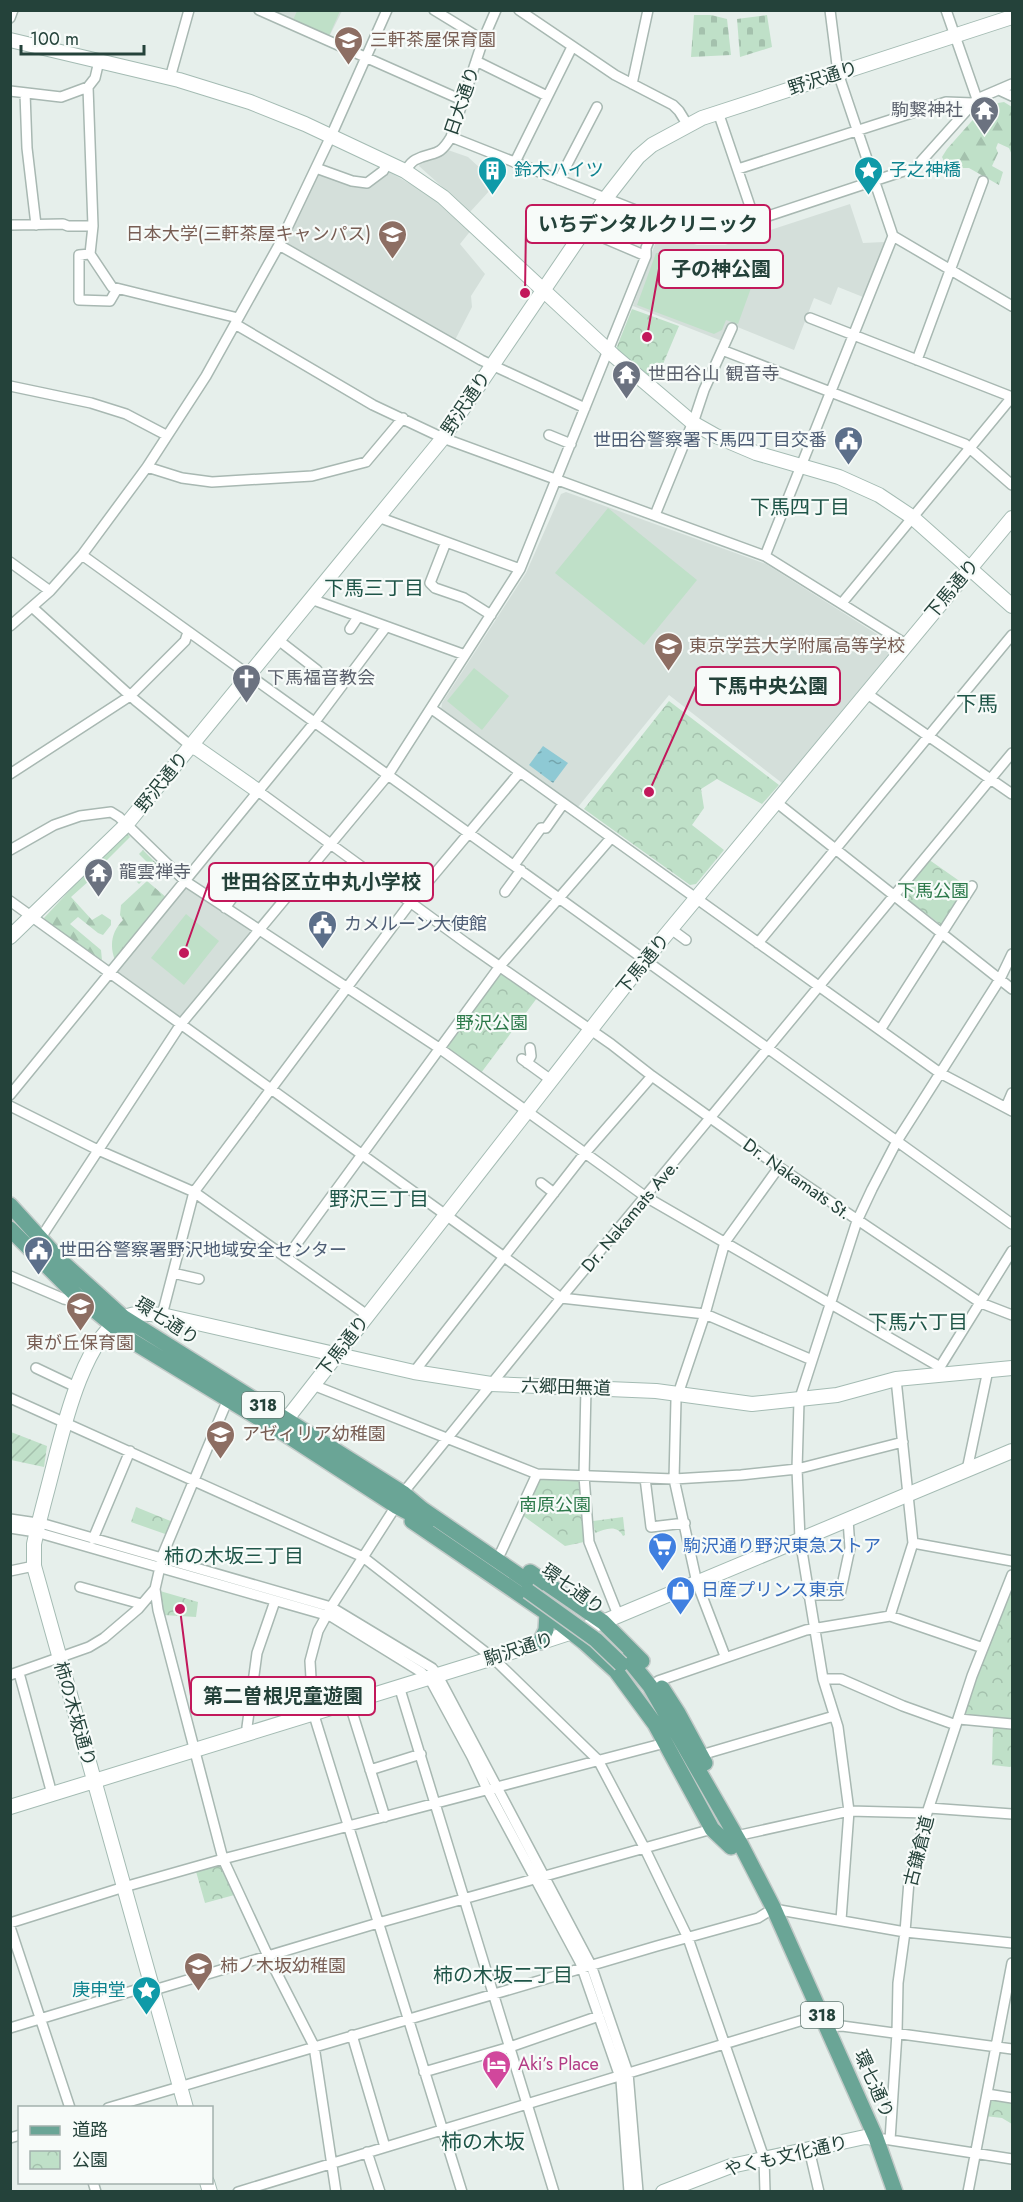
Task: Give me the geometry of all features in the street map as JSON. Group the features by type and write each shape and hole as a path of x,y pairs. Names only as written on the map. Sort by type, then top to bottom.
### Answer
{"main road":[{"name":"環七通り","path":"10,1205 118,1322 132,1341 400,1500"},
{"name":"環七通り","path":"10,1229 76,1294 118,1322 286,1420 400,1500 418,1516 532,1589 624,1661 733,1842 770,1911 828,2027 877,2139 895,2192"},
{"path":"400,1500 426,1501 603,1622 642,1661 678,1713 734,1817 733,1842"},
{"path":"400,1500 412,1521 547,1613 616,1671 655,1724 712,1828 733,1842"},
{"path":"547,1613 555,1615 563,1610 566,1602 562,1594"},
{"path":"540,1642 546,1630 547,1613"},
{"name":"環七通り","path":"770,1911 813,2017 877,2139 885,2192"}],"street":[{"path":"10,18 13,10"},
{"path":"170,78 189,10"},
{"path":"259,10 464,101"},
{"path":"10,626 50,591 82,555 147,467 206,376 279,245 387,10"},
{"path":"434,10 483,40"},
{"name":"日大通り","path":"405,171 414,160 443,150 451,137 483,40 496,10"},
{"path":"519,10 572,47 632,84 673,105 687,124"},
{"path":"632,84 648,10"},
{"path":"765,556 893,236 838,73 830,10"},
{"path":"946,10 975,101"},
{"name":"野沢通り","path":"10,937 126,825 443,438 542,290 606,198 638,157 652,145 687,124 718,112 1012,17"},
{"path":"10,40 170,78 250,102 331,136 405,171 443,197 608,351 693,423 741,447 839,477 892,503 1012,606"},
{"path":"515,162 572,47"},
{"path":"10,91 61,97 88,87 96,78 99,61"},
{"path":"476,61 547,96"},
{"path":"738,169 946,102 975,101 1012,84"},
{"path":"88,87 93,225 90,254 112,287 166,299 237,321 349,392 443,438 765,556 906,644"},
{"path":"999,90 1012,96"},
{"path":"26,93 27,148 36,225"},
{"path":"451,137 698,234 707,235 916,167 975,101"},
{"path":"559,180 597,108"},
{"path":"718,112 755,221"},
{"path":"316,168 351,181 367,183 383,171 388,163"},
{"path":"918,360 983,181"},
{"path":"40,1239 181,1024 388,775 520,569 646,255 646,248 658,218"},
{"path":"10,225 93,225"},
{"path":"585,230 646,255"},
{"path":"893,236 1012,306"},
{"path":"279,245 492,365 585,408"},
{"path":"90,254 79,255 79,300 110,301 117,289"},
{"path":"810,318 1012,397 842,603"},
{"path":"655,515 693,423 704,390 732,328"},
{"path":"722,350 971,447 1012,485"},
{"path":"10,386 91,403 126,414 166,435"},
{"path":"147,467 182,478 212,482 312,476 366,462 403,418"},
{"path":"549,435 571,444"},
{"path":"378,517 520,569"},
{"name":"下馬通り","path":"286,1420 645,960 1012,518"},
{"path":"446,542 430,583 435,588 464,598 492,615"},
{"path":"82,555 1012,1224"},
{"path":"10,562 50,591"},
{"path":"311,599 465,656"},
{"path":"32,607 130,696 191,746 258,791"},
{"path":"350,629 358,617"},
{"path":"10,1095 314,723 386,627"},
{"path":"10,774 130,696 185,641 189,632"},
{"path":"758,943 1012,635"},
{"path":"278,639 317,670"},
{"path":"866,693 1012,794"},
{"path":"432,709 940,1073 1009,1109 1012,1093"},
{"name":"Dr. Nakamats Ave.","path":"462,2192 313,1712 310,1661 318,1631 328,1611 400,1500 447,1438 1012,753"},
{"path":"162,1315 194,1192 411,902 520,772"},
{"name":"Dr. Nakamats St.","path":"258,791 779,1167 981,1304 1012,1315"},
{"path":"776,802 1012,989"},
{"path":"505,892 541,828 546,828 563,804"},
{"path":"10,850 54,825 80,816 111,812 185,881 439,1048 646,1197 831,1302 940,1372 1012,1251"},
{"path":"287,1257 500,966 610,838"},
{"path":"880,1030 972,886"},
{"path":"225,908 238,890"},
{"path":"10,901 561,1298 705,1314 812,1360"},
{"path":"671,929 686,940"},
{"path":"841,1920 849,1811 838,1727 824,1679 800,1539 797,1469 799,1401 857,1221 897,1141 1000,979 1012,954"},
{"path":"530,1048 531,1056 525,1061 551,1080"},
{"path":"414,1372 585,1153 652,1076"},
{"path":"10,1106 98,1150 194,1192 367,1315"},
{"path":"725,1656 697,1583 674,1479 676,1400 705,1314 725,1242 779,1167"},
{"path":"541,1183 554,1193"},
{"path":"173,1272 199,1279"},
{"path":"10,1287 12,1276 64,1299 69,1300 76,1294"},
{"name":"六郷田無道","path":"118,1322 144,1313 162,1315 414,1372 491,1384 640,1390 752,1404 799,1401 837,1395 896,1379 940,1372 1012,1368"},
{"name":"柿の木坂通り","path":"118,1322 82,1371 76,1387 37,1527 34,1566 185,2106"},
{"path":"36,1368 76,1387"},
{"path":"967,1470 988,1371"},
{"path":"890,1616 913,1543 896,1379"},
{"path":"313,1385 537,1474 674,1479 797,1469 903,1442"},
{"path":"586,1388 585,1476 589,1542 618,1615"},
{"path":"10,1398 363,1557 493,1658 598,1760 688,1938 764,2158 765,2192"},
{"path":"228,1399 160,1563 155,1589 158,1610 223,1859 268,1956 314,2046 336,2192"},
{"path":"93,1539 130,1451"},
{"name":"駒沢通り","path":"10,1807 603,1622 1012,1451"},
{"path":"501,1552 537,1474"},
{"path":"645,1478 651,1527 684,1523"},
{"path":"10,1519 328,1611 432,1668 432,1675 487,1789 539,1877 587,1967 624,2074 638,2192"},
{"path":"808,1595 840,1595 850,1548 848,1520"},
{"path":"10,1528 37,1527 93,1539 275,1601 328,1611"},
{"path":"913,1543 1012,1561"},
{"path":"10,1571 34,1566"},
{"name":"古鎌倉道","path":"877,2139 897,2033 898,1983 909,1881 928,1811 984,1648 1012,1575"},
{"path":"80,1587 141,1604"},
{"path":"52,1794 14,1674 89,1647 104,1638 126,1620 155,1589"},
{"path":"248,1733 257,1653 275,1601"},
{"path":"658,1681 725,1656 814,1628 890,1616 984,1648"},
{"path":"432,1675 497,1787 539,1877"},
{"path":"824,1679 841,1679 903,1706 958,1722 1012,1724"},
{"path":"399,1686 554,2192"},
{"path":"350,1702 385,1817"},
{"path":"701,1755 834,1716"},
{"path":"69,2106 10,1925 124,1887 223,1859 665,1743"},
{"path":"370,1770 421,1754"},
{"path":"733,1842 849,1811 1012,1814"},
{"path":"10,2028 712,1828"},
{"path":"114,2106 758,1918 770,1911 841,1920 905,1932 1012,1943"},
{"path":"968,2192 1012,1963"},
{"path":"587,1967 599,2016 624,2074 629,2192"},
{"path":"424,2072 510,2047 599,2016"},
{"path":"237,2192 442,2129 526,2099 624,2074 813,2017"},
{"path":"828,2027 842,2026 1012,2049"},
{"path":"352,2035 385,2147"},
{"path":"987,2094 1012,2098"},
{"path":"877,2139 1012,2159"},
{"name":"やくも文化通り","path":"663,2192 690,2187 731,2166 809,2149 877,2139"},
{"path":"809,2149 819,2192"},
{"path":"367,2152 380,2192"}],"shaded area":[{"path":"268,11 342,11 329,37"},
{"path":"448,150 468,157 480,168 486,163 502,177 470,212 419,166 421,162 433,159"},
{"name":"日本大学(三軒茶屋キャンパス)","path":"386,170 436,199 472,229 460,244 485,274 471,296 472,307 455,340 285,243 319,172 369,185"},
{"path":"850,204 863,243 884,242 884,246 863,297 838,287 831,305 814,298 794,350 730,324 722,341 633,306 659,233 697,245 725,245"},
{"name":"東京学芸大学附属高等学校","path":"566,492 766,564 891,643 893,649 782,783 669,695 578,807 441,710 442,703 526,573 561,494"},
{"path":"187,888 251,931 251,935 181,1017 177,1017 118,974 118,971 183,889"}],"green space":[{"path":"297,10 340,11 329,36 293,20"},
{"path":"694,15 711,15 727,19 731,55 691,57"},
{"path":"767,15 772,47 740,57 737,19"},
{"name":"駒繋神社","path":"1004,102 1012,107 1012,155 1009,148 998,143 996,148 998,153 992,166 1003,172 999,185 969,168 958,168 945,163 942,157 947,149 986,105"},
{"path":"656,253 741,254 751,281 751,288 738,324 726,320 722,330 714,334 637,305"},
{"path":"632,309 679,326 655,383 616,349"},
{"path":"608,508 697,580 644,645 555,573"},
{"path":"474,668 509,696 482,730 447,701"},
{"path":"669,701 779,785 762,804 717,779 701,789 704,808 692,825 724,850 696,884 690,885 584,809"},
{"path":"127,833 130,837 100,867 102,870 95,876 89,870"},
{"path":"143,850 158,865 139,884 137,882 152,867 139,854"},
{"name":"下馬公園","path":"928,859 968,887 944,927 903,896 903,892"},
{"path":"85,874 90,880 71,897 92,920 102,914 111,920 111,925 103,935 78,917 70,924 101,950 102,960 47,923 44,918"},
{"path":"147,881 167,898 115,960 112,944 114,934 123,920 120,915 121,905"},
{"path":"186,914 219,941 184,985 151,958"},
{"name":"野沢公園","path":"502,972 537,998 481,1073 447,1048"},
{"path":"11,1432 47,1446 44,1467 11,1460"},
{"name":"南原公園","path":"541,1477 578,1479 581,1482 584,1542 565,1546 522,1515 537,1479"},
{"path":"136,1507 173,1522 168,1535 131,1522"},
{"path":"623,1517 625,1535 623,1536 614,1529 595,1533 593,1521"},
{"path":"1012,1581 1012,1723 963,1718 985,1651"},
{"path":"160,1591 198,1602 196,1617 163,1615"},
{"path":"993,1726 1012,1727 1012,1766 1010,1767 992,1765"},
{"path":"223,1860 238,1894 205,1903 195,1868"},
{"path":"989,2096 1012,2099 1012,2124 1002,2118 985,2116"}],"water":[{"path":"543,746 568,763 553,783 529,765"}],"place":[{"name":"三軒茶屋保育園","path":"349,66"},
{"name":"駒繋神社","path":"984,136"},
{"name":"鈴木ハイツ","path":"493,196"},
{"name":"子之神橋","path":"868,196"},
{"name":"日本大学(三軒茶屋キャンパス)","path":"392,260"},
{"name":"いちデンタルクリニック","path":"525,293"},
{"name":"子の神公園","path":"647,337"},
{"name":"世田谷山 観音寺","path":"627,400"},
{"name":"世田谷警察署下馬四丁目交番","path":"848,466"},
{"name":"東京学芸大学附属高等学校","path":"668,672"},
{"name":"下馬福音教会","path":"246,704"},
{"name":"下馬中央公園","path":"649,792"},
{"name":"龍雲禅寺","path":"98,898"},
{"name":"カメルーン大使館","path":"323,950"},
{"name":"世田谷区立中丸小学校","path":"184,953"},
{"name":"世田谷警察署野沢地域安全センター","path":"38,1276"},
{"name":"東が丘保育園","path":"80,1332"},
{"name":"アゼィリア幼稚園","path":"221,1460"},
{"name":"駒沢通り野沢東急ストア","path":"662,1572"},
{"name":"第二曽根児童遊園","path":"180,1609"},
{"name":"日産プリンス東京","path":"680,1616"},
{"name":"柿ノ木坂幼稚園","path":"199,1992"},
{"name":"庚申堂","path":"147,2016"},
{"name":"Aki’s Place","path":"497,2090"}],"district":[{"name":"下馬四丁目","path":"800,507"},
{"name":"下馬三丁目","path":"374,588"},
{"name":"下馬","path":"977,704"},
{"name":"野沢三丁目","path":"379,1199"},
{"name":"下馬六丁目","path":"918,1322"},
{"name":"柿の木坂三丁目","path":"234,1556"},
{"name":"柿の木坂二丁目","path":"503,1975"},
{"name":"柿の木坂","path":"483,2142"}]}
